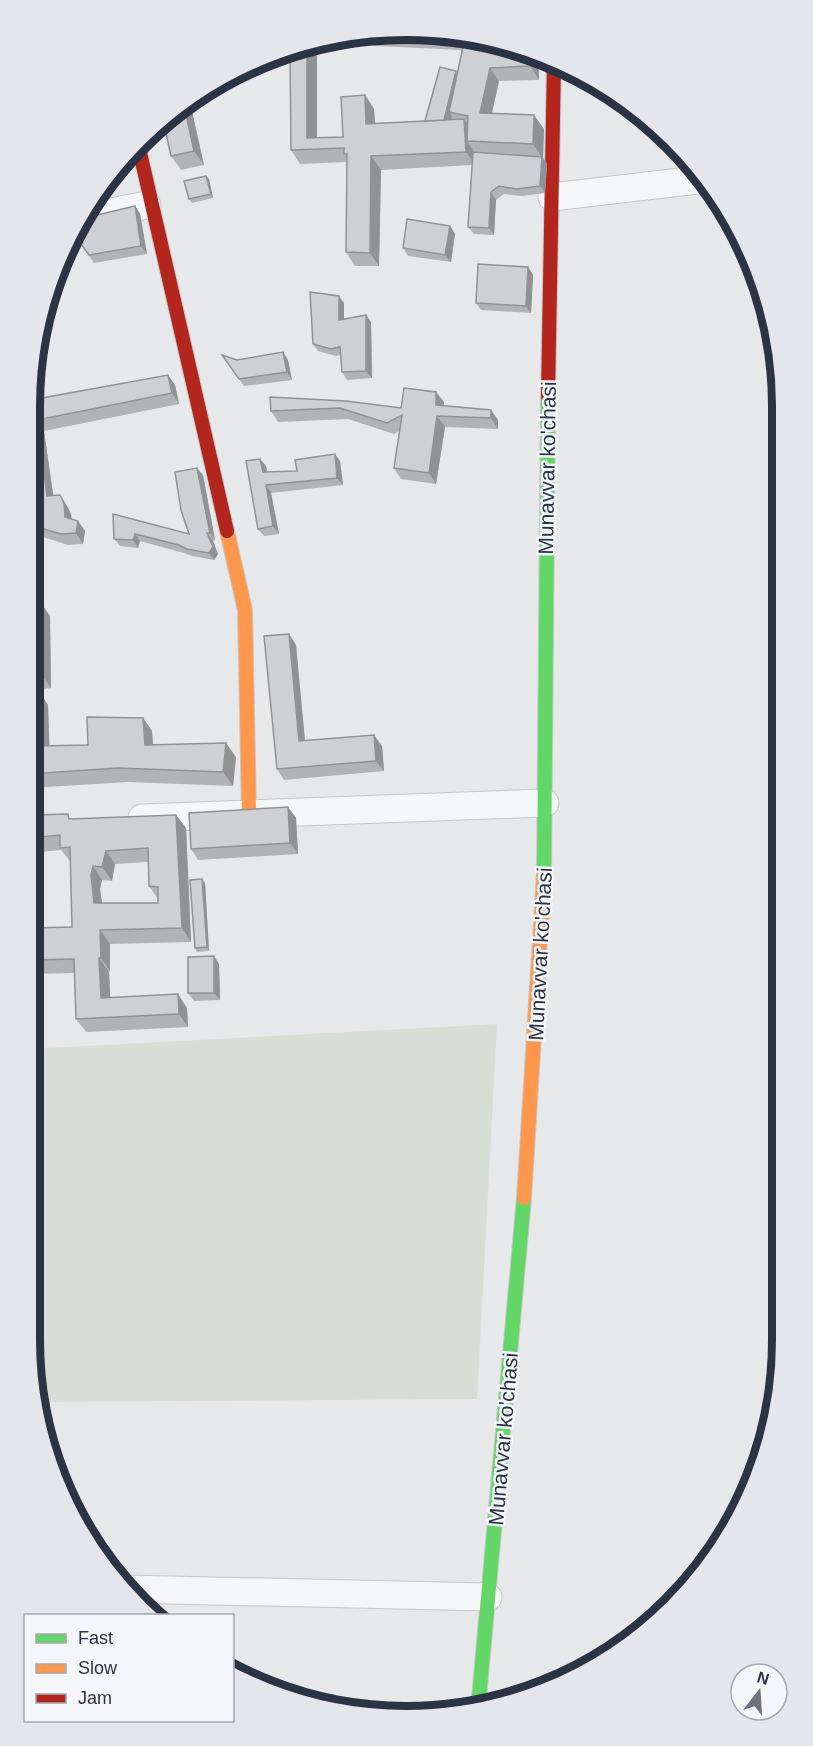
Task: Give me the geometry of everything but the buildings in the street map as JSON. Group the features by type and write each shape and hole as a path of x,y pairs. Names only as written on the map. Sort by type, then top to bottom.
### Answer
{"street":[{"name":"Munavvar ko'chasi","path":"479,1698 529,1145 545,864 546,440 555,72"},
{"path":"141,155 245,610 249,814"},
{"path":"552,197 694,180"},
{"path":"95,215 152,204"},
{"path":"122,818 545,803"},
{"path":"139,1589 488,1597"}],"shaded area":[{"path":"497,1024 477,1399 46,1402 40,1340 40,1048"}],"traffic: fast":[{"path":"544,874 548,396"},
{"path":"479,1698 524,1198"}],"traffic: slow":[{"path":"227,531 245,610 249,814"},
{"path":"524,1198 544,874"}],"traffic: jam":[{"path":"548,396 554,71"},
{"path":"141,155 227,531"}]}
